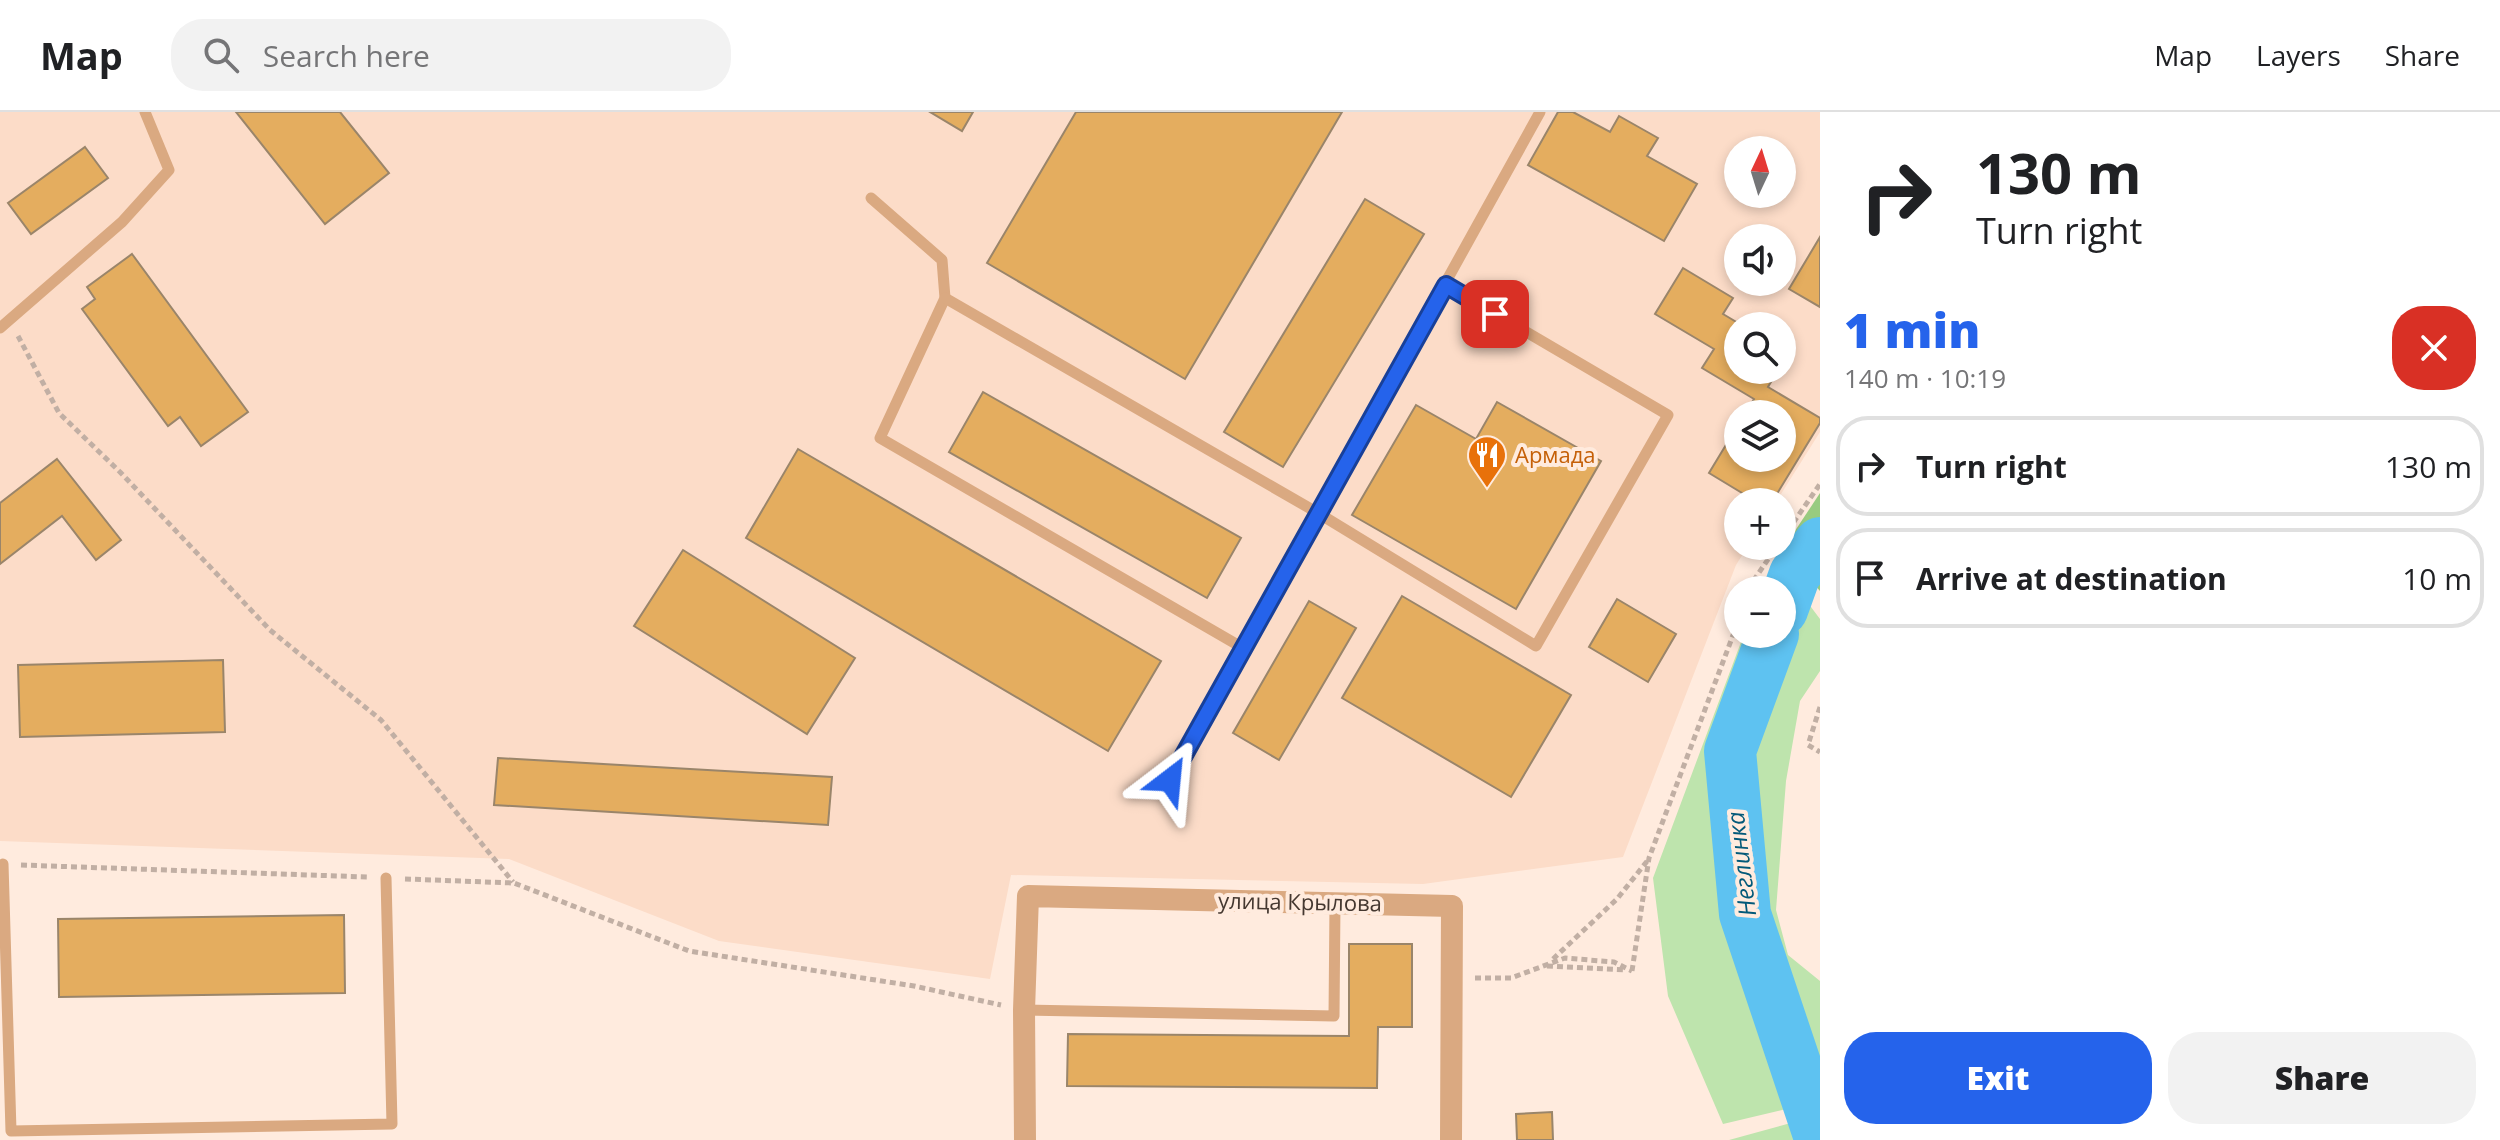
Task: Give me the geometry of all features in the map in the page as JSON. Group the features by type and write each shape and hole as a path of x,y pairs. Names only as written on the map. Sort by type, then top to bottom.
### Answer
{"street":[{"name":"улица Крылова","path":"1024,1010 1028,896 1452,906 1451,1140"},
{"path":"1024,1010 1025,1140"}],"lane":[{"path":"5,324 122,222 169,170 145,112"},
{"path":"1170,780 1540,112"},
{"path":"871,198 942,260 945,298 880,438 1243,648"},
{"path":"945,298 1318,513 1536,646 1668,415 1446,285"},
{"path":"3,864 11,1131 392,1124 386,878"},
{"path":"1024,1010 1334,1016 1335,903"}],"path":[{"path":"5,324 59,413 120,472 270,630 381,720 514,883"},
{"path":"1796,519 1820,484"},
{"path":"1649,858 1617,899 1547,966 1632,971 1649,858 1728,648"},
{"path":"1820,707 1808,745 1820,752"},
{"path":"3,864 514,883 689,951 914,986 1024,1010"},
{"path":"1452,979 1511,978 1552,961"}],"shaded area":[{"path":"0,112 1820,112 1820,432 1796,470 1796,400 1724,400 1724,472 1795,472 1785,488 1724,488 1724,560 1739,560 1732,576 1724,576 1724,596 1623,857 1423,884 1011,875 990,979 719,941 509,859 0,841"}],"green space":[{"path":"1820,493 1820,591 1793,560 1796,560 1796,529"},
{"path":"1796,602 1811,607 1820,619 1820,671 1800,701 1786,781 1776,910 1788,955 1820,981 1820,1101 1723,1124 1668,996 1653,878 1739,648 1796,648"},
{"path":"1820,1115 1820,1140 1729,1140"}],"building":[{"path":"236,112 340,112 389,173 325,224"},
{"path":"930,112 973,112 962,131"},
{"path":"1076,112 1342,112 1185,379 987,263"},
{"path":"1558,112 1573,112 1610,132 1619,116 1658,138 1647,156 1697,184 1664,241 1528,165"},
{"path":"85,147 108,178 31,234 8,203"},
{"path":"1365,199 1424,234 1283,467 1224,432"},
{"path":"1820,237 1820,307 1796,293 1796,277"},
{"path":"132,254 248,412 201,446 180,417 168,426 82,309 95,299 87,287"},
{"path":"1683,268 1724,293 1724,296 1733,298 1723,314 1724,381 1702,368 1714,349 1655,314"},
{"path":"1729,384 1770,384 1768,387 1790,400 1753,400"},
{"path":"983,392 1241,538 1207,598 949,452"},
{"path":"1497,402 1601,461 1516,609 1352,515 1416,405 1476,439"},
{"path":"1796,404 1820,418 1796,462"},
{"path":"1724,448 1724,472 1790,472 1781,488 1734,488 1709,473"},
{"path":"798,449 1161,661 1108,751 746,538"},
{"path":"57,459 121,540 96,560 62,516 0,564 0,503"},
{"path":"683,550 855,658 807,734 634,626"},
{"path":"1402,596 1571,695 1511,797 1342,698"},
{"path":"1617,599 1676,634 1648,682 1589,647"},
{"path":"1309,601 1356,628 1279,760 1233,733"},
{"path":"223,660 225,732 20,737 18,665"},
{"path":"498,758 832,777 828,825 494,805"},
{"path":"344,915 345,993 59,997 58,919"},
{"path":"1349,944 1412,944 1412,1027 1378,1027 1377,1088 1067,1086 1068,1034 1349,1036"},
{"path":"1552,1112 1553,1140 1517,1140 1516,1114"}],"waterway":[{"name":"Неглинка","path":"1794,576 1820,543"},
{"name":"Неглинка","path":"1768,648 1730,751 1745,914 1820,1138"}],"place":[{"name":"Армада","path":"1487,489"}],"route":[{"path":"1170,780 1446,285 1495,314"}]}
